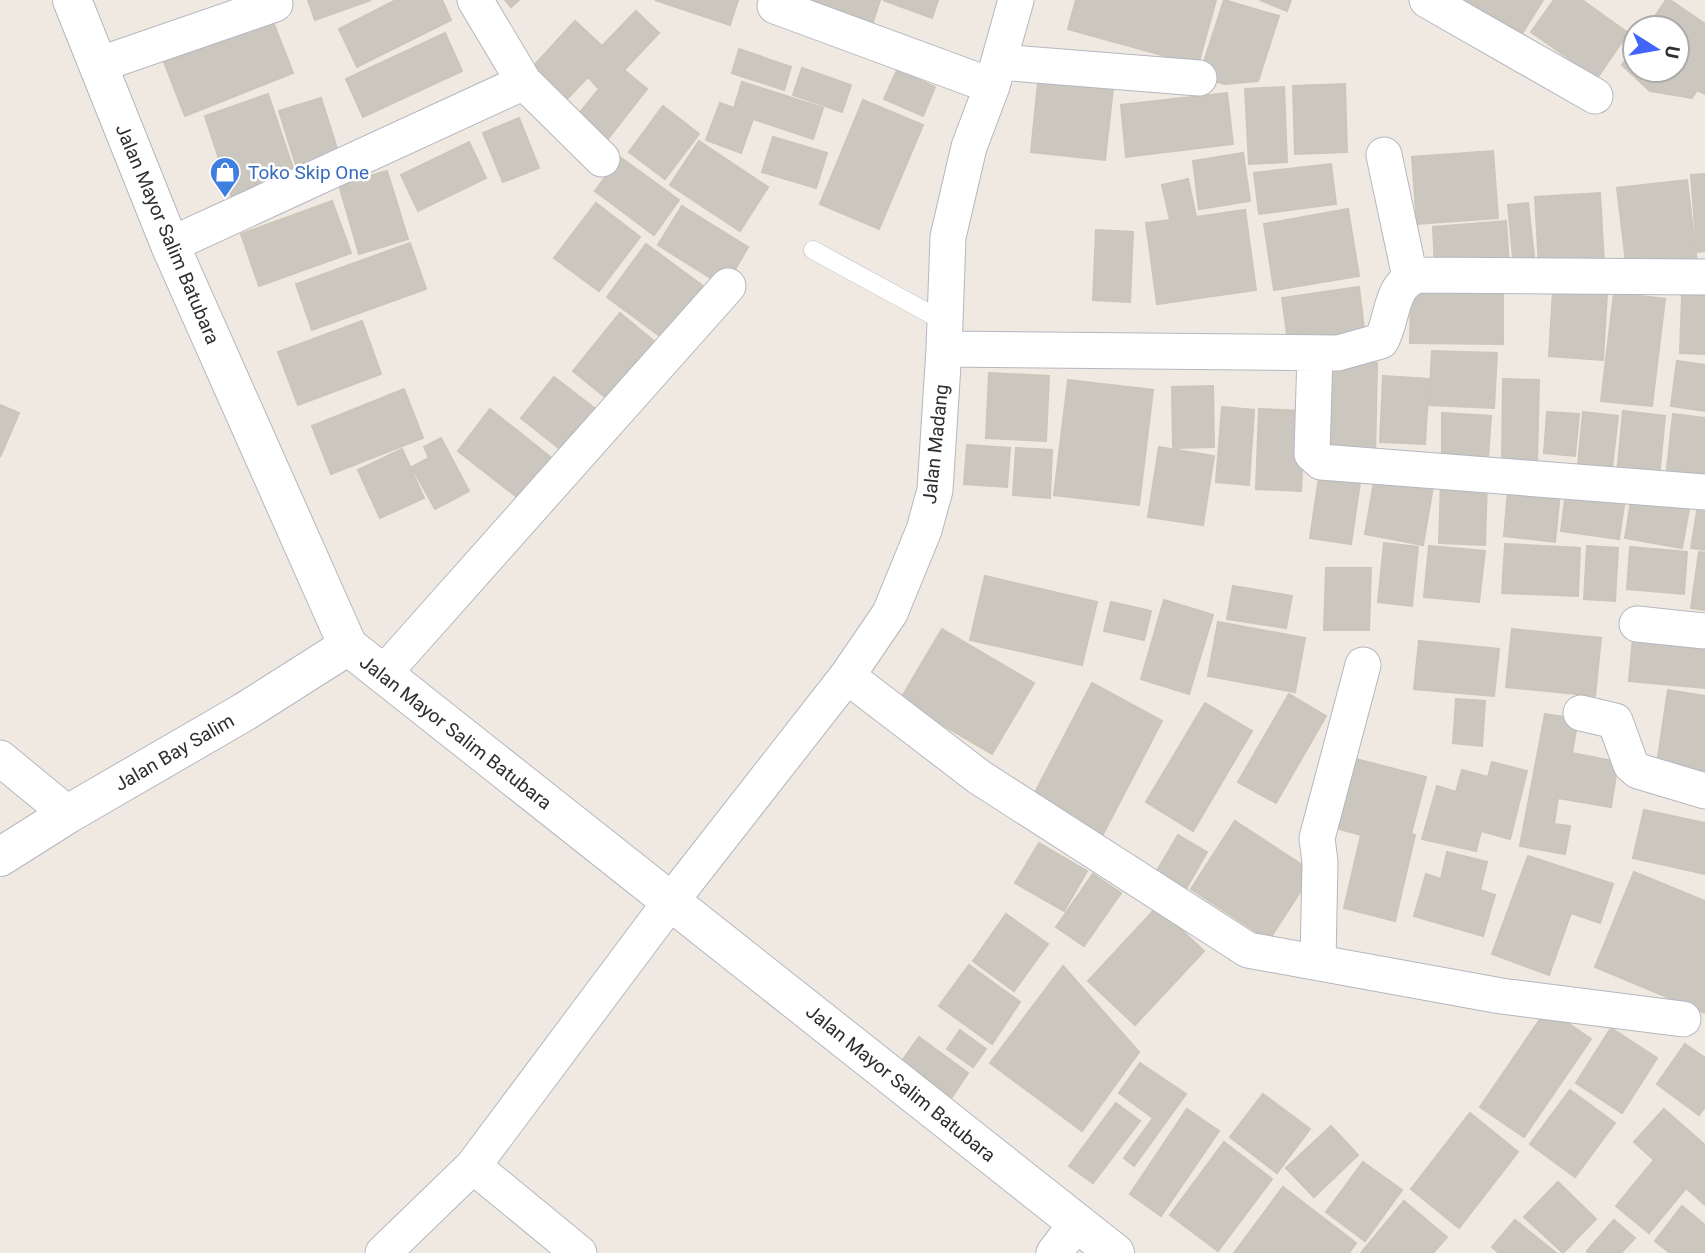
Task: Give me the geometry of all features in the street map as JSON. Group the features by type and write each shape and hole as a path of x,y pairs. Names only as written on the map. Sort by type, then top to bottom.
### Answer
{"street":[{"name":"Jalan Mayor Salim Batubara","path":"72,0 170,245 348,646 914,1093 1065,1238 1115,1253"},
{"path":"475,0 524,82 602,159"},
{"name":"Jalan Madang","path":"383,1253 473,1166 671,901 847,676 890,613 924,530 935,489 948,237 969,147 996,74 1016,0"},
{"path":"1427,0 1595,96"},
{"path":"98,65 275,4"},
{"path":"775,6 996,74 1199,78"},
{"path":"170,245 524,82"},
{"path":"1384,155 1410,277"},
{"path":"944,336 1338,353 1381,341 1388,329 1393,301 1410,277 1705,277"},
{"path":"383,674 728,286"},
{"path":"1315,354 1311,454 1321,462 1705,492"},
{"path":"1637,624 1705,631"},
{"name":"Jalan Bay Salim","path":"0,857 68,814 244,712 348,646"},
{"path":"1318,961 1320,862 1317,838 1363,665"},
{"path":"847,676 979,776 1248,950 1501,996 1683,1019"},
{"path":"1581,713 1615,720 1632,765 1638,771 1705,791"},
{"path":"0,758 68,814"},
{"path":"473,1166 579,1253"}],"lane":[{"path":"813,250 944,336"}],"building":[{"path":"308,0 371,0 315,20"},
{"path":"396,0 442,0 451,20 357,67 339,29"},
{"path":"505,0 519,0 511,7"},
{"path":"655,0 738,0 730,25"},
{"path":"880,0 873,22 813,2"},
{"path":"883,0 938,0 932,18"},
{"path":"1076,0 1216,0 1198,65 1068,29"},
{"path":"1224,0 1279,16 1258,81 1225,84 1199,77"},
{"path":"1260,0 1291,0 1287,11"},
{"path":"1457,0 1543,0 1518,40"},
{"path":"1554,0 1582,0 1621,28 1621,43 1597,78 1531,32"},
{"path":"1666,0 1670,0 1690,14 1656,14"},
{"path":"636,11 659,33 624,70 647,89 607,140 577,116 599,89 588,77 565,101 531,69 575,21 602,46"},
{"path":"1691,14 1705,24 1705,94 1697,90 1692,98 1650,91 1642,84 1691,84"},
{"path":"272,19 293,73 185,116 164,62"},
{"path":"445,33 462,71 363,117 346,79"},
{"path":"739,49 791,67 784,90 732,73"},
{"path":"802,68 851,85 842,112 793,95"},
{"path":"897,70 935,87 923,116 884,99"},
{"path":"742,82 823,108 813,139 753,119 741,153 706,140 720,103 734,108"},
{"path":"1038,82 1113,89 1105,160 1031,152"},
{"path":"1345,84 1347,152 1295,154 1293,86"},
{"path":"1284,87 1287,162 1249,164 1245,89"},
{"path":"1227,93 1233,144 1126,157 1121,105"},
{"path":"268,94 298,183 234,205 205,116"},
{"path":"321,98 342,164 300,178 279,111"},
{"path":"863,100 923,125 879,229 820,204"},
{"path":"663,106 699,134 665,179 629,152"},
{"path":"519,118 539,168 503,182 483,133"},
{"path":"773,137 827,153 816,188 762,172"},
{"path":"699,141 768,187 740,231 670,185"},
{"path":"469,142 486,178 418,211 401,175"},
{"path":"1493,151 1498,218 1417,224 1412,157"},
{"path":"1243,153 1250,201 1199,209 1193,161"},
{"path":"620,157 679,200 654,235 595,191"},
{"path":"1331,164 1336,204 1259,214 1254,173"},
{"path":"387,171 408,239 359,254 339,185"},
{"path":"1705,174 1705,251 1697,252 1691,175"},
{"path":"1188,179 1196,217 1245,210 1256,290 1157,304 1146,223 1170,220 1162,185"},
{"path":"1687,180 1697,263 1627,271 1617,188"},
{"path":"1600,193 1604,263 1539,267 1535,197"},
{"path":"332,201 351,253 259,286 241,234"},
{"path":"596,203 640,237 599,291 554,258"},
{"path":"1528,203 1535,265 1514,268 1508,205"},
{"path":"682,206 748,247 725,287 658,245"},
{"path":"1348,209 1359,276 1274,290 1264,224"},
{"path":"1506,221 1509,265 1435,269 1433,227"},
{"path":"1096,230 1133,232 1130,302 1093,300"},
{"path":"410,243 426,289 312,330 296,284"},
{"path":"646,244 707,289 668,342 607,297"},
{"path":"1359,287 1365,337 1289,348 1282,298"},
{"path":"1553,290 1607,294 1603,360 1549,356"},
{"path":"1411,292 1503,293 1503,344 1410,343"},
{"path":"1614,293 1665,299 1652,406 1601,401"},
{"path":"1682,295 1705,296 1705,354 1680,353"},
{"path":"620,313 661,347 614,404 573,371"},
{"path":"362,321 381,374 298,405 278,352"},
{"path":"1432,351 1497,353 1494,408 1429,405"},
{"path":"1677,361 1705,365 1705,411 1671,406"},
{"path":"1331,362 1377,363 1375,460 1316,459"},
{"path":"989,373 1049,376 1046,441 986,438"},
{"path":"1383,376 1429,379 1425,444 1380,442"},
{"path":"554,377 598,411 565,453 521,418"},
{"path":"1503,379 1539,380 1537,462 1502,461"},
{"path":"1068,380 1153,390 1139,505 1054,495"},
{"path":"1213,386 1214,447 1173,448 1172,387"},
{"path":"404,389 423,438 331,474 312,426"},
{"path":"0,405 19,413 0,457"},
{"path":"1222,407 1254,410 1249,485 1216,482"},
{"path":"490,409 554,460 522,501 458,451"},
{"path":"1259,409 1305,411 1301,491 1256,489"},
{"path":"1623,411 1665,416 1659,478 1617,474"},
{"path":"1547,412 1579,414 1575,456 1544,453"},
{"path":"1583,412 1618,416 1612,468 1578,465"},
{"path":"1442,413 1491,416 1488,459 1442,453"},
{"path":"1673,414 1705,418 1705,481 1666,477"},
{"path":"441,438 469,491 435,509 412,467 429,458 424,447"},
{"path":"967,445 1010,448 1007,487 964,484"},
{"path":"1159,447 1214,456 1203,525 1148,517"},
{"path":"1016,448 1052,450 1050,498 1013,495"},
{"path":"402,449 424,498 380,518 358,470"},
{"path":"1320,470 1361,476 1351,544 1310,538"},
{"path":"1376,470 1434,481 1423,545 1365,534"},
{"path":"1509,479 1561,484 1555,542 1504,536"},
{"path":"1441,480 1487,482 1485,545 1439,543"},
{"path":"1567,484 1626,492 1619,539 1561,531"},
{"path":"1633,489 1691,498 1682,548 1625,538"},
{"path":"1699,499 1705,500 1705,550 1691,548"},
{"path":"1384,543 1418,547 1412,606 1378,602"},
{"path":"1505,544 1580,548 1578,596 1502,593"},
{"path":"1429,546 1485,551 1479,602 1424,597"},
{"path":"1587,546 1618,548 1615,601 1584,599"},
{"path":"1630,547 1687,552 1684,594 1627,589"},
{"path":"1699,552 1705,553 1705,610 1691,608"},
{"path":"1326,568 1371,568 1369,630 1324,630"},
{"path":"985,576 1097,602 1082,665 970,640"},
{"path":"1233,586 1292,596 1286,628 1227,619"},
{"path":"1164,600 1213,615 1189,694 1141,679"},
{"path":"1111,602 1151,611 1144,640 1104,631"},
{"path":"1218,622 1305,638 1295,692 1208,676"},
{"path":"942,629 1034,683 992,754 900,700"},
{"path":"1512,629 1601,638 1595,696 1506,687"},
{"path":"1633,637 1705,644 1705,688 1629,681"},
{"path":"1419,641 1499,649 1494,696 1414,689"},
{"path":"1092,683 1162,721 1100,840 1029,804"},
{"path":"1668,690 1705,696 1705,778 1656,770"},
{"path":"1289,694 1326,716 1276,803 1238,782"},
{"path":"1456,699 1485,701 1482,746 1453,743"},
{"path":"1205,703 1252,731 1193,831 1146,802"},
{"path":"1545,714 1578,719 1572,753 1618,762 1611,807 1558,798 1554,824 1570,826 1565,854 1520,846"},
{"path":"1340,755 1426,777 1411,834 1415,835 1395,921 1344,908 1361,835 1322,824"},
{"path":"1492,762 1527,771 1510,839 1481,831 1476,851 1422,839 1437,786 1456,792 1462,770 1488,777"},
{"path":"1644,810 1705,823 1705,874 1633,858"},
{"path":"1235,821 1313,872 1269,940 1191,889"},
{"path":"1178,835 1207,852 1183,894 1154,876"},
{"path":"1039,843 1087,871 1064,911 1015,883"},
{"path":"1447,852 1487,862 1480,890 1495,895 1483,936 1414,916 1426,874 1441,879"},
{"path":"1528,856 1613,884 1600,923 1571,913 1549,975 1492,954"},
{"path":"1634,872 1705,901 1705,1013 1595,967"},
{"path":"1093,874 1121,893 1084,946 1056,927"},
{"path":"1157,907 1204,951 1135,1025 1088,981"},
{"path":"1006,914 1048,944 1014,991 973,961"},
{"path":"969,965 1020,1002 992,1044 939,1006"},
{"path":"1063,966 1139,1052 1082,1131 990,1063"},
{"path":"1547,1009 1591,1039 1524,1137 1480,1107"},
{"path":"1611,1028 1657,1058 1622,1113 1576,1083"},
{"path":"960,1030 986,1049 973,1067 947,1049"},
{"path":"919,1037 968,1073 952,1097 902,1061"},
{"path":"1685,1044 1705,1058 1705,1107 1699,1115 1657,1084"},
{"path":"1140,1063 1186,1094 1134,1166 1124,1158 1153,1118 1119,1093"},
{"path":"1570,1090 1615,1123 1575,1177 1530,1144"},
{"path":"1263,1094 1310,1129 1277,1173 1230,1137"},
{"path":"1116,1103 1140,1121 1093,1183 1069,1166"},
{"path":"1187,1109 1219,1131 1161,1216 1130,1194"},
{"path":"1664,1109 1705,1145 1705,1205 1686,1188 1649,1233 1616,1206 1654,1160 1634,1142"},
{"path":"1470,1113 1518,1152 1459,1228 1411,1189"},
{"path":"1331,1126 1358,1155 1314,1197 1286,1168"},
{"path":"1224,1142 1272,1179 1218,1251 1170,1215"},
{"path":"1363,1162 1402,1190 1365,1241 1326,1212"},
{"path":"1558,1182 1596,1219 1563,1253 1524,1217"},
{"path":"1283,1187 1356,1243 1349,1253 1234,1253"},
{"path":"1404,1201 1447,1237 1433,1253 1361,1253"},
{"path":"1682,1206 1705,1225 1705,1253 1670,1253 1655,1241"},
{"path":"1515,1220 1556,1253 1499,1253 1492,1247"},
{"path":"1614,1220 1635,1238 1621,1253 1589,1253 1587,1251"}],"place":[{"name":"Toko Skip One","path":"225,199"}]}
